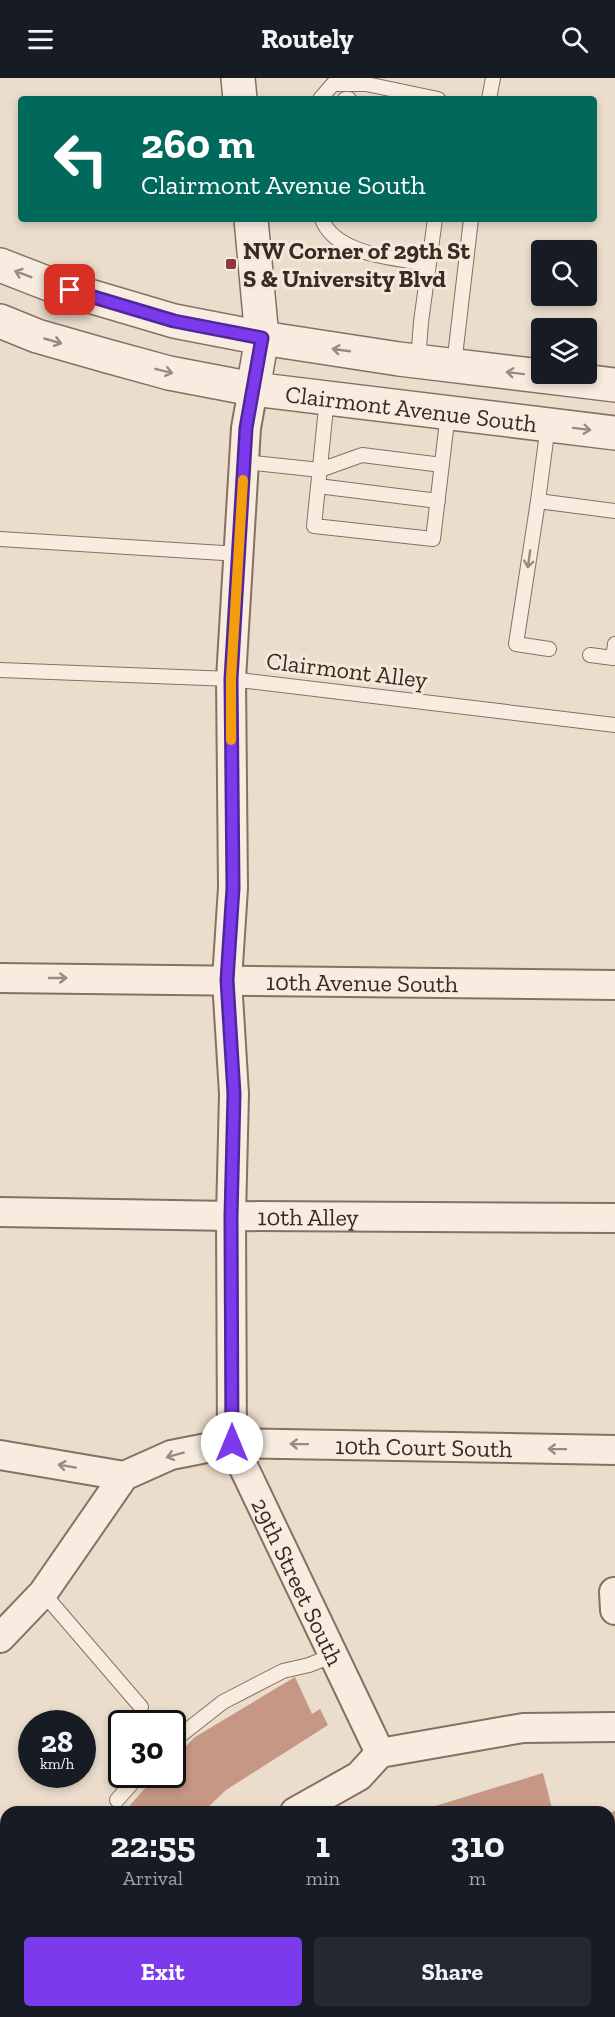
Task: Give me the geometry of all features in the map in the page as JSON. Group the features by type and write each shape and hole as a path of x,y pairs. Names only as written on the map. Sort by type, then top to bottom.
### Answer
{"street":[{"path":"238,78 240,96"},
{"name":"29th Street South","path":"251,222 262,338 246,428 231,679 233,888 227,980 234,1094 231,1216 232,1443 380,1754"},
{"name":"Clairmont Avenue South","path":"0,265 49,284 174,321 262,338 418,361 615,385"},
{"name":"Clairmont Avenue South","path":"0,321 37,336 107,357 169,373 253,389 615,433"},
{"name":"10th Avenue South","path":"0,978 615,985"},
{"name":"10th Alley","path":"0,1212 615,1218"},
{"name":"10th Court South","path":"124,1476 171,1455 232,1443 615,1450"},
{"path":"0,1455 124,1476 44,1593 0,1638"},
{"path":"306,1806 359,1776 380,1754 523,1728 615,1727"}],"lane":[{"path":"490,96 493,78"},
{"path":"323,96 333,84 366,84 424,96"},
{"path":"324,222 331,236 363,252 428,264"},
{"path":"418,361 435,222"},
{"path":"454,365 471,222"},
{"path":"327,399 314,526 433,539 448,413"},
{"path":"548,425 516,645 549,649"},
{"path":"244,462 320,470 362,455 442,465"},
{"path":"318,486 438,501"},
{"path":"538,501 615,511"},
{"path":"0,539 238,554"},
{"path":"590,655 613,658 615,644"},
{"name":"Clairmont Alley","path":"0,670 231,679 615,725"},
{"path":"44,1593 141,1707"},
{"path":"186,1731 223,1702 283,1671 309,1665 333,1654"},
{"path":"117,1800 128,1788"}],"building":[{"path":"295,1677 312,1714 320,1709 328,1725 226,1790 209,1806 130,1805 145,1788 186,1788 186,1746 195,1737"},
{"path":"543,1773 551,1806 435,1806"}],"slow traffic":[{"path":"231,740 231,679 243,480"}],"place":[{"name":"NW Corner of 29th St S & University Blvd","path":"231,264"}],"route":[{"path":"70,290 174,321 262,338 246,428 231,679 233,888 227,980 234,1094 231,1216 232,1443"}]}
